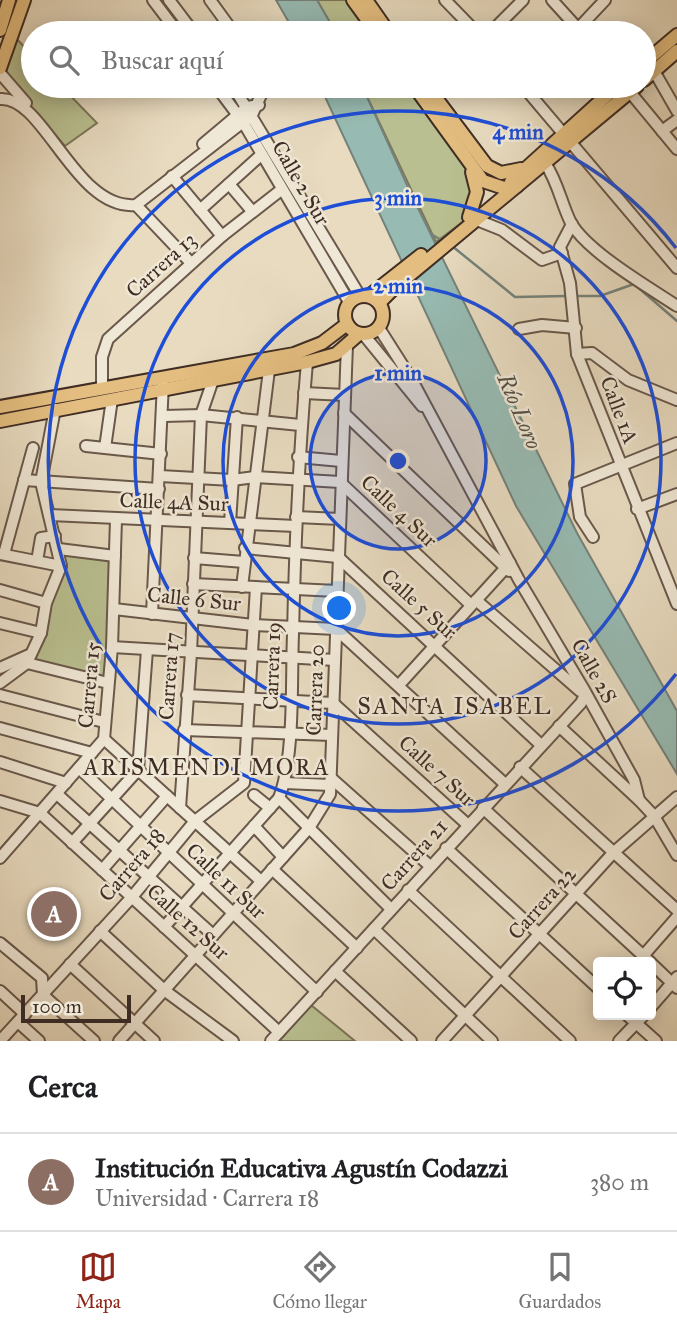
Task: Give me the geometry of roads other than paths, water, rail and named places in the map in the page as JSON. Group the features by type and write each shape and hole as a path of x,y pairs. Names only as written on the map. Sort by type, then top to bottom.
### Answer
{"main road":[{"path":"0,30 9,0"},
{"path":"0,71 24,0"},
{"path":"353,0 368,21"},
{"path":"366,0 381,21"},
{"path":"656,60 677,35"},
{"path":"656,65 677,51"},
{"path":"422,98 483,181 511,187"},
{"path":"439,98 488,166 501,173 525,168"},
{"path":"361,335 347,324 344,314 390,285 511,187 545,163 605,98"},
{"path":"511,187 525,168 618,98"},
{"path":"470,221 477,192 471,168"},
{"path":"0,407 102,388 213,380 335,354 361,335 379,328 383,316 365,299"},
{"path":"0,421 112,399 163,383 294,354 322,343 347,324"}],"street":[{"path":"153,0 169,21"},
{"path":"169,0 185,21"},
{"path":"210,0 225,21"},
{"path":"445,0 465,21"},
{"path":"502,21 523,0"},
{"path":"552,0 569,21"},
{"path":"587,21 605,0"},
{"path":"0,71 21,96"},
{"path":"656,83 677,111"},
{"path":"23,98 99,188 128,204 191,263"},
{"name":"Calle 2 Sur","path":"230,98 248,113 261,155 281,190 365,299"},
{"name":"Calle 2 Sur","path":"240,98 365,299"},
{"path":"128,204 172,176 248,113 257,98"},
{"path":"533,98 677,268"},
{"path":"638,98 677,149"},
{"path":"0,99 20,104 98,195 128,204 248,113"},
{"path":"662,131 677,120"},
{"path":"200,210 261,155"},
{"path":"545,163 553,175 572,224 603,256 677,306"},
{"path":"172,176 222,236"},
{"path":"229,184 252,211"},
{"name":"Carrera 13","path":"102,388 102,357 108,339 222,236 281,190"},
{"path":"470,221 502,230 542,260 562,253 560,247 572,224"},
{"name":"Calle 1A","path":"562,253 572,296 577,354 619,465 677,604"},
{"path":"519,329 542,326 576,328"},
{"path":"379,328 431,415 508,565"},
{"path":"361,335 431,415"},
{"name":"Carrera 20","path":"119,1041 323,810 331,781 347,345"},
{"path":"577,354 592,353 628,380 677,400"},
{"name":"Carrera 19","path":"164,927 279,798 285,783 291,700 296,480 307,362"},
{"path":"242,587 269,370"},
{"name":"Carrera 17","path":"180,808 191,653 201,415 213,380"},
{"path":"152,614 163,383"},
{"path":"304,393 345,395"},
{"path":"105,448 112,399"},
{"path":"0,683 29,659 41,633 46,603 61,566 41,482 55,409"},
{"path":"344,413 508,565"},
{"path":"163,416 237,417 261,423 300,425"},
{"path":"230,523 237,417"},
{"path":"593,537 580,517 575,484 677,443"},
{"path":"86,446 161,454"},
{"path":"33,448 2,554 61,566"},
{"path":"298,457 341,461"},
{"name":"Calle 4 Sur","path":"160,477 232,480 255,477 340,482 473,603 585,695"},
{"path":"24,480 159,489"},
{"path":"637,509 677,495"},
{"name":"Calle 4A Sur","path":"50,515 249,525 340,519"},
{"name":"Carrera 15","path":"0,858 5,846 40,813 104,739 112,647 116,519"},
{"path":"37,561 41,538 55,536"},
{"path":"58,548 115,556"},
{"path":"245,548 338,557"},
{"name":"Calle 5 Sur","path":"338,557 541,745"},
{"path":"194,558 244,562"},
{"path":"398,685 508,565"},
{"name":"Calle 2S","path":"508,565 634,780 639,800"},
{"path":"193,584 337,591"},
{"path":"247,732 256,587"},
{"path":"0,590 46,603"},
{"name":"Calle 6 Sur","path":"114,609 253,625 336,629"},
{"path":"0,623 41,633"},
{"path":"336,629 505,784"},
{"path":"112,647 335,660"},
{"path":"72,843 88,822 138,770 147,650"},
{"path":"0,668 29,659 108,683"},
{"path":"0,695 104,722"},
{"path":"187,695 333,703"},
{"name":"Carrera 21","path":"271,1041 581,703 585,695"},
{"name":"Calle 7 Sur","path":"333,703 468,825"},
{"path":"559,726 654,816 677,855"},
{"path":"0,728 92,752"},
{"path":"184,730 332,735"},
{"name":"Carrera 18","path":"0,1041 132,897 195,821 244,783 247,732"},
{"path":"104,739 261,881"},
{"path":"0,762 66,783"},
{"path":"520,767 677,911"},
{"name":"Calle 11 Sur","path":"79,768 317,992"},
{"path":"285,783 331,781 430,866"},
{"path":"57,794 213,935"},
{"path":"254,795 270,808"},
{"path":"102,870 167,796"},
{"name":"Carrera 22","path":"442,1041 613,853 677,797"},
{"path":"279,798 391,909"},
{"path":"0,801 40,813"},
{"name":"Calle 7 Sur","path":"483,808 644,957"},
{"name":"Calle 12 Sur","path":"40,813 279,1032"},
{"path":"254,826 283,857"},
{"path":"446,848 593,983"},
{"path":"272,869 357,948"},
{"path":"408,890 570,1041"},
{"path":"651,957 677,917"},
{"path":"374,929 492,1041"},
{"path":"100,931 164,990 230,1040"},
{"path":"0,943 42,978 43,995 94,1041"},
{"path":"70,964 154,1041"},
{"name":"Calle 7 Sur","path":"656,968 675,983"},
{"path":"335,971 411,1041"},
{"path":"656,1002 675,983"},
{"path":"0,991 39,1041"},
{"path":"619,1041 639,1020"},
{"path":"641,1020 656,1041"}],"water":[{"path":"276,0 317,0 329,21 288,21"},
{"path":"326,98 367,98 412,196 577,533 677,711 677,774 516,506"}],"waterway":[{"path":"431,234 443,241"},
{"path":"452,246 515,297 567,296"},
{"path":"574,296 600,296 634,284 677,321"}],"place":[{"name":"Institución Educativa Agustín Codazzi","path":"54,914"}],"district":[{"name":"SANTA ISABEL","path":"455,706"},
{"name":"ARISMENDI MORA","path":"207,767"}],"water label":[{"name":"Río Loro","path":"520,411"}]}
